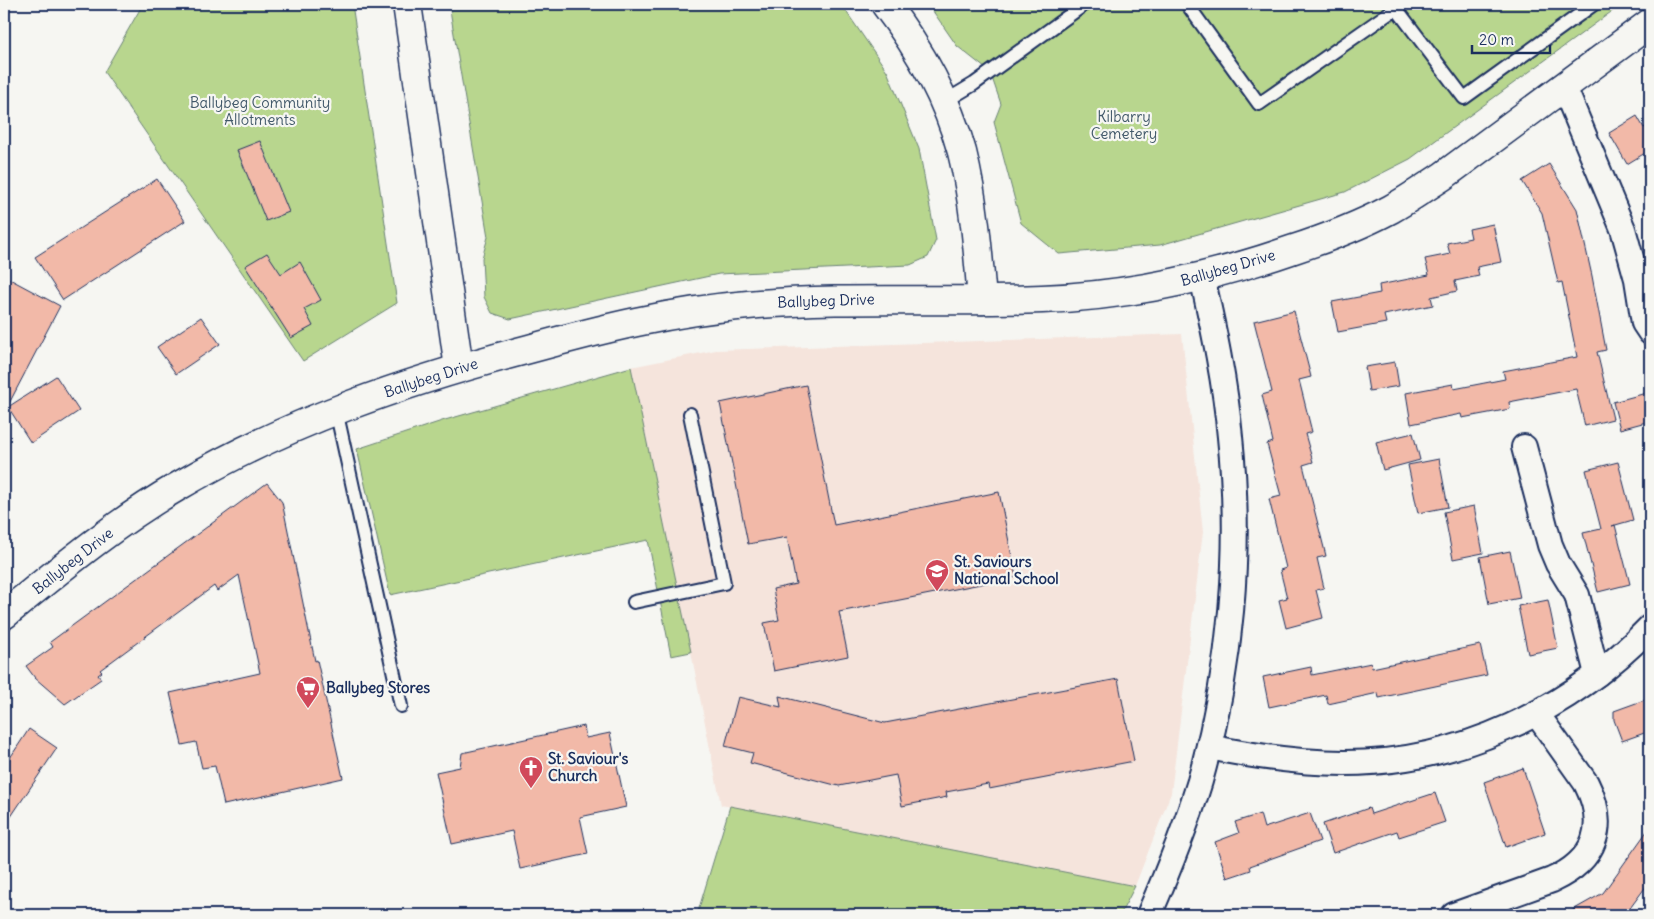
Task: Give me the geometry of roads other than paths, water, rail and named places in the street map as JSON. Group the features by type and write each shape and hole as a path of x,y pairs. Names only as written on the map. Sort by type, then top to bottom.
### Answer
{"street":[{"path":"407,4 459,368"},
{"path":"885,4 910,39 928,69 944,102 961,151 968,179 977,240 982,300"},
{"name":"Ballybeg Drive","path":"4,615 65,565 177,487 258,445 336,410 459,368 616,326 699,310 788,301 848,299 1040,299 1103,294 1169,285 1202,277 1237,268 1314,242 1390,209 1443,176 1650,23"},
{"path":"1564,87 1623,229 1637,279 1644,323 1650,332"},
{"path":"1149,915 1184,828 1199,783 1208,747 1228,635 1234,565 1235,507 1230,437 1218,349 1202,277"},
{"path":"1524,447 1550,545 1558,564 1576,595 1597,674"},
{"path":"1208,747 1271,758 1346,763 1427,755 1473,741 1537,714 1561,700 1597,674 1650,627"},
{"path":"1454,915 1566,874 1585,857 1595,838 1598,826 1597,814 1586,783 1537,714"}],"lane":[{"path":"944,102 1086,4"},
{"path":"1187,4 1260,104 1397,5 1464,98 1594,4"},
{"path":"336,410 401,706"},
{"path":"634,602 724,583 690,414"}],"place":[{"name":"St. Saviours National School","path":"937,592"},
{"name":"Ballybeg Stores","path":"308,709"},
{"name":"St. Saviour's Church","path":"531,789"}],"park label":[{"name":"Ballybeg Community Allotments","path":"260,112"},
{"name":"Kilbarry Cemetery","path":"1124,126"}]}
